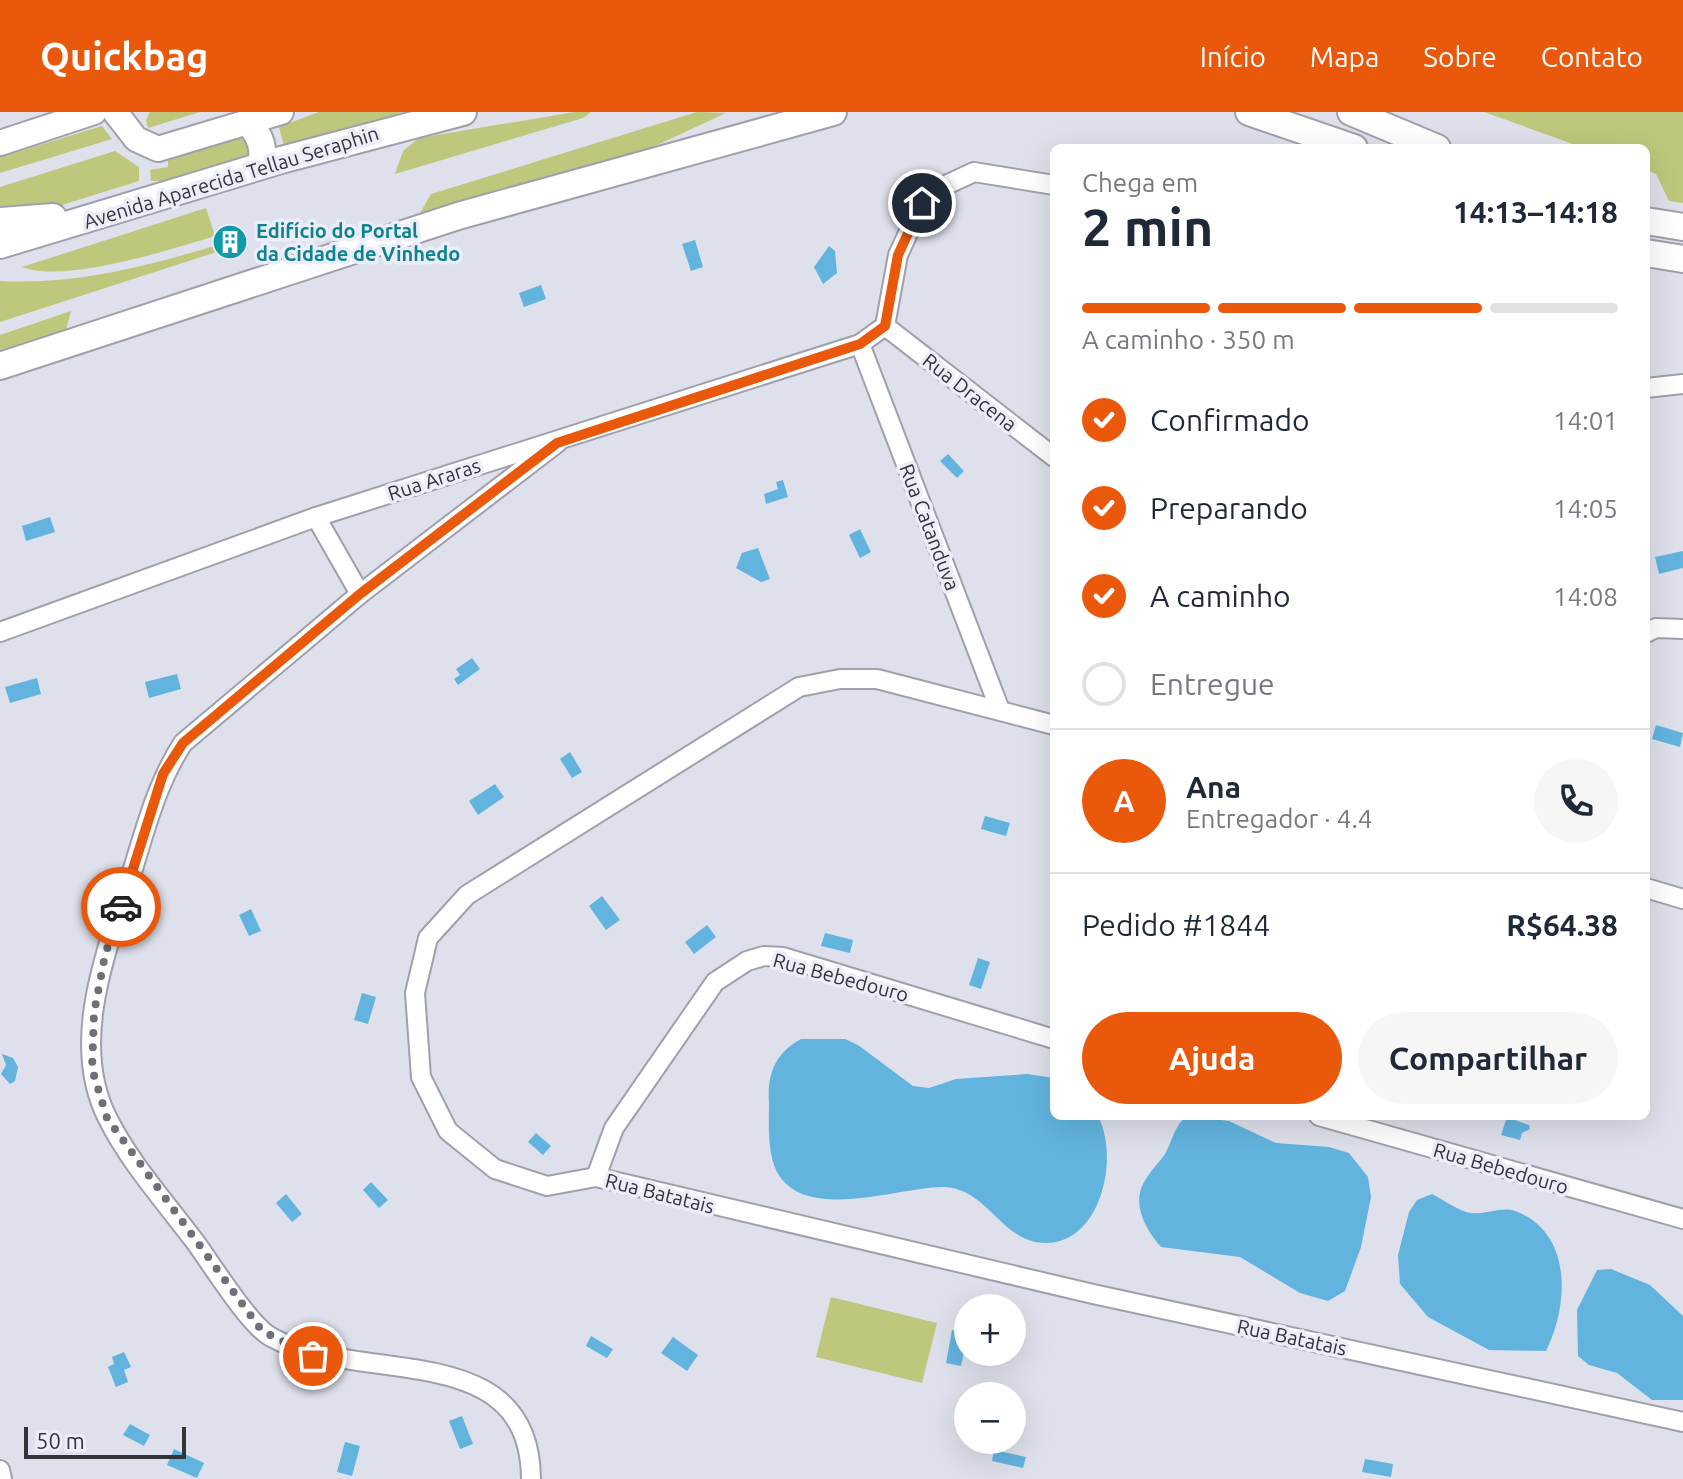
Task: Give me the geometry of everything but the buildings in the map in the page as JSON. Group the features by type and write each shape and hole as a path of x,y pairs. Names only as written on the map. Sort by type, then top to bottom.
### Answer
{"main road":[{"path":"0,143 94,112"},
{"path":"115,112 136,139 147,146 175,146 281,112"},
{"name":"Avenida Aparecida Tellau Seraphin","path":"0,245 261,165 463,112"},
{"path":"734,138 750,112"},
{"path":"0,366 458,216 833,112"},
{"path":"1249,112 1342,144"},
{"path":"1351,112 1427,144"},
{"path":"249,122 260,137 264,153 261,165"},
{"path":"0,221 35,221 151,201"},
{"path":"1650,222 1683,227"},
{"path":"1650,254 1683,259"}],"street":[{"path":"885,326 898,255 922,203 944,186 974,172 1050,184"},
{"name":"Rua Araras","path":"0,632 316,517 521,451 557,443 860,344 885,326"},
{"name":"Rua Dracena","path":"885,326 1050,454"},
{"name":"Rua Catanduva","path":"860,344 1000,710"},
{"path":"1650,388 1683,384"},
{"path":"531,1479 524,1435 506,1408 485,1389 455,1375 313,1356 262,1331 107,1118 92,1069 94,1013 105,955 163,774 183,743 360,594 557,443"},
{"path":"316,517 360,594"},
{"path":"1650,631 1656,628 1683,629"},
{"name":"Rua Batatais","path":"1050,724 877,679 840,679 799,687 467,895 428,938 415,993 421,1077 448,1131 495,1169 547,1186 596,1177 1093,1294 1683,1422"},
{"path":"1650,889 1683,899"},
{"name":"Rua Bebedouro","path":"596,1177 614,1128 715,982 747,961 764,956 783,957 1050,1038"},
{"name":"Rua Bebedouro","path":"1333,1120 1683,1219"},
{"path":"0,1470 2,1479"}],"green space":[{"path":"150,112 200,112 148,128 146,120"},
{"path":"319,112 402,112 300,148 284,146 279,127"},
{"path":"591,112 583,118 395,174 403,151 419,138"},
{"path":"697,112 726,113 627,159 415,222 431,194"},
{"path":"1484,112 1683,112 1683,203 1669,201 1656,174 1650,172 1650,144 1573,144"},
{"path":"102,126 112,139 0,173 0,157"},
{"path":"231,138 246,139 252,151 247,157 172,181 151,181 150,170 168,167 168,160"},
{"path":"115,151 139,167 139,181 49,209 0,212 0,187"},
{"path":"206,208 215,236 90,268 41,271 22,267"},
{"path":"227,242 229,248 0,322 0,281 58,280 115,272"},
{"path":"71,311 65,334 0,365 0,335"},
{"path":"831,1297 937,1323 922,1383 816,1357"}],"water":[{"path":"695,240 703,267 691,271 682,244"},
{"path":"829,246 835,251 837,273 823,284 814,267"},
{"path":"541,285 546,299 524,307 519,293"},
{"path":"948,454 964,471 957,478 940,461"},
{"path":"783,480 788,497 766,504 764,494 778,489 776,482"},
{"path":"50,517 55,532 26,541 22,526"},
{"path":"860,529 871,552 860,558 849,535"},
{"path":"758,548 770,579 761,582 736,568 742,553"},
{"path":"1683,551 1683,568 1659,574 1655,557"},
{"path":"472,658 480,669 458,685 454,679 460,675 456,669"},
{"path":"177,674 181,689 149,698 145,682"},
{"path":"37,678 41,694 10,703 5,687"},
{"path":"1656,725 1683,733 1680,747 1652,739"},
{"path":"570,752 582,772 572,778 560,759"},
{"path":"495,784 504,797 478,815 469,801"},
{"path":"985,816 1010,823 1006,836 981,829"},
{"path":"602,896 620,920 606,930 589,906"},
{"path":"251,909 261,931 249,936 239,915"},
{"path":"707,925 716,937 694,954 685,942"},
{"path":"825,933 853,940 850,953 821,946"},
{"path":"978,958 990,962 981,989 969,985"},
{"path":"362,993 376,997 368,1024 354,1020"},
{"path":"801,1039 845,1039 858,1045 913,1086 929,1088 956,1079 1027,1074 1050,1077 1050,1120 1099,1120 1105,1135 1105,1178 1099,1200 1089,1219 1075,1234 1057,1242 1035,1242 1011,1230 981,1203 958,1189 924,1188 845,1199 819,1198 797,1192 780,1177 771,1153 769,1135 771,1075 778,1059"},
{"path":"2,1054 13,1058 18,1067 15,1081 10,1084 1,1074 6,1065"},
{"path":"1182,1120 1229,1121 1276,1143 1329,1147 1349,1153 1368,1177 1371,1197 1361,1247 1345,1291 1328,1301 1300,1293 1240,1257 1161,1247 1145,1224 1139,1197 1141,1188 1165,1154"},
{"path":"1506,1120 1529,1125 1530,1129 1522,1133 1520,1140 1501,1135"},
{"path":"536,1133 551,1146 543,1155 528,1142"},
{"path":"371,1182 388,1200 379,1208 363,1190"},
{"path":"286,1194 302,1214 292,1222 276,1203"},
{"path":"1432,1194 1466,1212 1515,1211 1534,1221 1548,1235 1561,1272 1562,1292 1554,1333 1546,1351 1489,1350 1428,1317 1400,1284 1398,1255 1409,1212 1417,1200"},
{"path":"1611,1269 1650,1285 1683,1316 1683,1400 1652,1400 1617,1373 1589,1365 1578,1356 1577,1310 1597,1270"},
{"path":"952,1330 954,1330 954,1365 946,1363"},
{"path":"591,1336 613,1349 607,1358 586,1346"},
{"path":"673,1337 698,1355 687,1371 661,1353"},
{"path":"124,1352 131,1367 124,1370 128,1382 116,1387 108,1367 114,1364 112,1357"},
{"path":"462,1416 473,1444 460,1449 449,1421"},
{"path":"130,1424 150,1435 144,1446 123,1435"},
{"path":"345,1442 360,1446 352,1476 337,1472"},
{"path":"174,1449 204,1463 197,1478 167,1465"},
{"path":"993,1454 1026,1457 1023,1468 992,1461"},
{"path":"1365,1459 1393,1464 1391,1477 1362,1472"}],"way so far":[{"path":"121,907 105,955 94,1013 92,1069 107,1118 262,1331 313,1356"}],"place":[{"name":"Edifício do Portal da Cidade de Vinhedo","path":"230,242"}],"route":[{"path":"121,907 163,774 183,743 360,594 557,443 860,344 885,326 898,255 922,203"}]}
